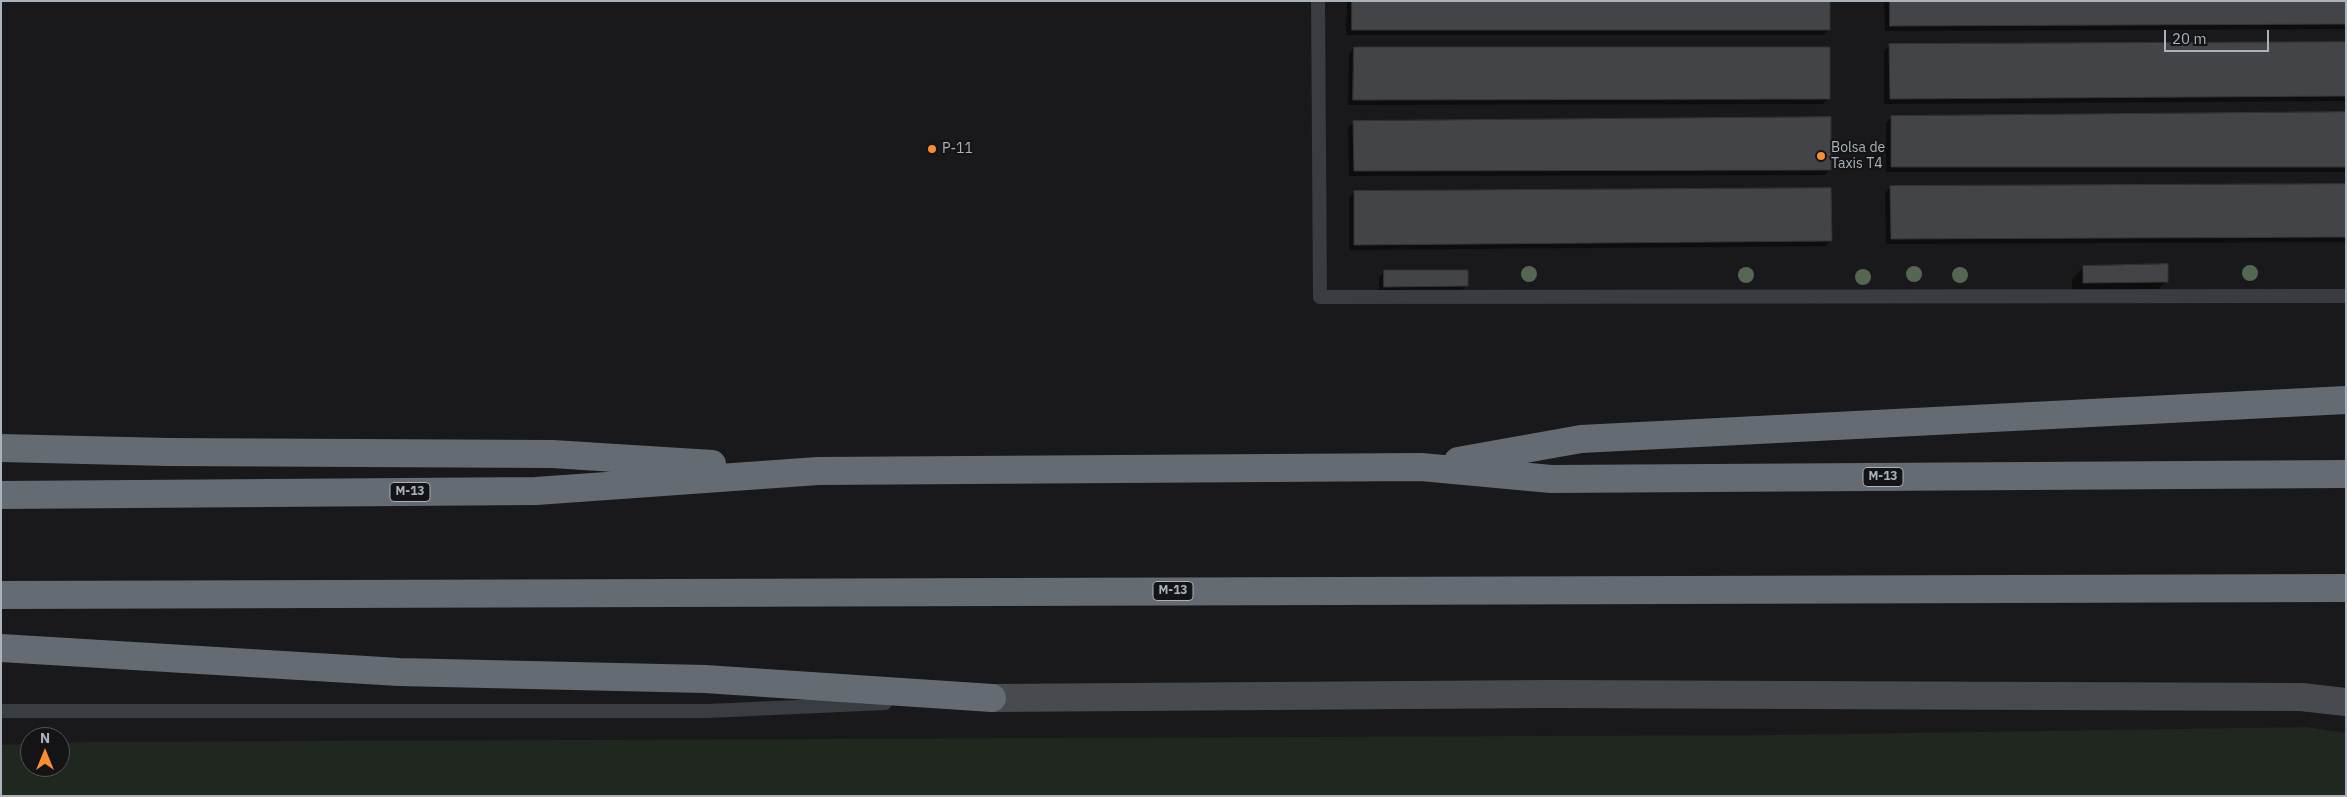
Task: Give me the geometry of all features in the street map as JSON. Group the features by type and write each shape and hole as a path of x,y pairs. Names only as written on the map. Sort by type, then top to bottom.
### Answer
{"highway":[{"path":"1421,467 1581,439 2346,400"},
{"path":"1,448 178,452 552,454 818,471"},
{"name":"M-13","path":"1,495 536,491 818,471 1421,467 1551,479 2346,474"},
{"name":"M-13","path":"1,595 2346,588"},
{"path":"1,648 399,672 705,678 992,698"}],"street":[{"path":"992,698 1568,694 2301,697 2346,702"}],"lane":[{"path":"1318,1 1320,297 2346,296"},
{"path":"1,711 708,711 992,698"}],"shaded area":[{"path":"2306,727 2346,733 2346,796 1,796 1,745 20,744 20,777 70,777 70,742 78,742 1778,735"}],"building":[{"path":"1352,1 1830,1 1830,30 1352,30"},
{"path":"1890,1 2346,1 2346,24 1890,26"},
{"path":"2346,42 2346,96 1890,99 1889,44"},
{"path":"1354,47 1830,47 1830,99 1353,100"},
{"path":"2346,112 2346,167 1891,167 1891,116"},
{"path":"1831,117 1831,170 1354,171 1353,121"},
{"path":"2346,184 2346,237 1891,239 1890,186"},
{"path":"1831,188 1832,241 1354,245 1354,191"},
{"path":"2168,264 2168,282 2083,283 2083,266"},
{"path":"1384,270 1468,270 1468,286 1384,287"}],"place":[{"name":"P-11","path":"932,149"},
{"name":"Bolsa de Taxis T4","path":"1821,156"}]}
